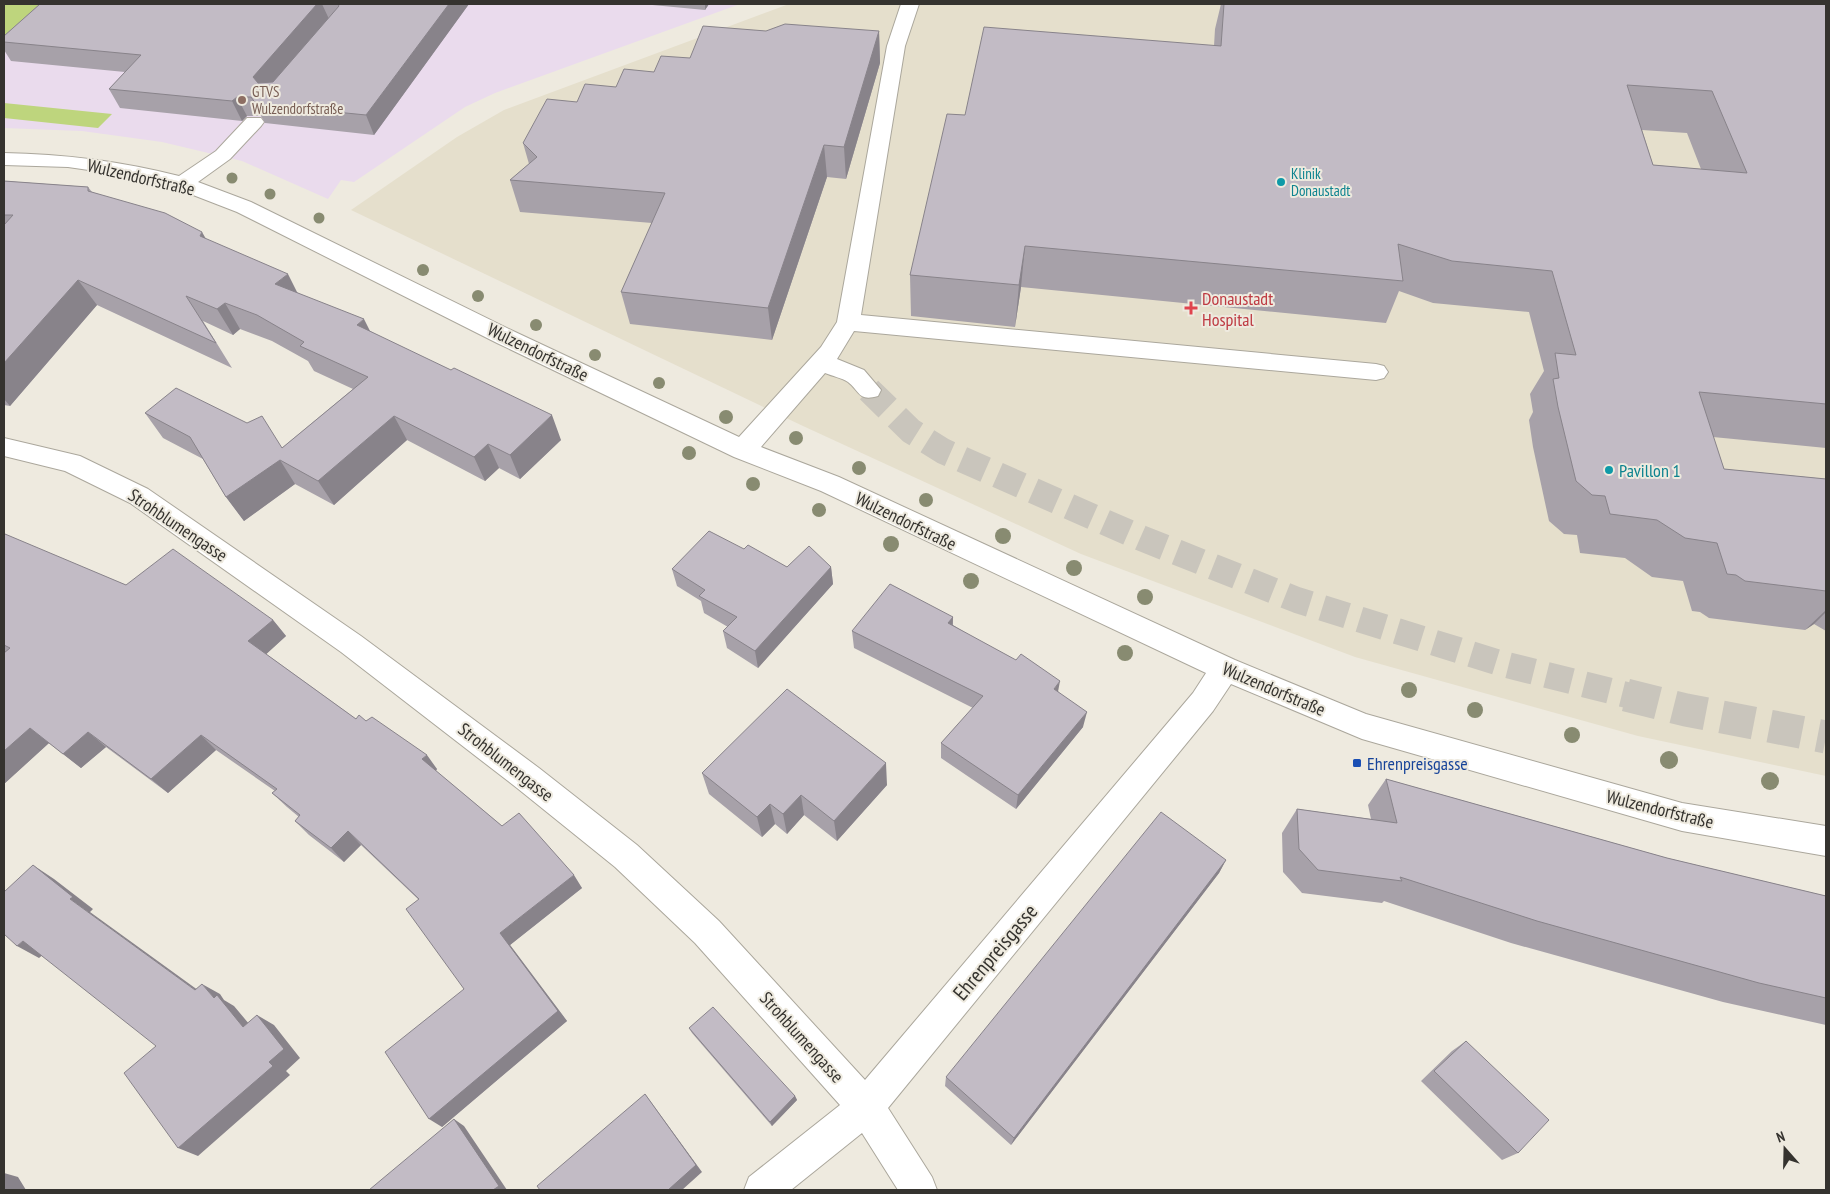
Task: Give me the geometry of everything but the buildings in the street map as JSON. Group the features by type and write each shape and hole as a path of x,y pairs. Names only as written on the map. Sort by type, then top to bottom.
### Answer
{"street":[{"path":"743,450 821,362 848,322 896,46 910,4"},
{"path":"182,184 223,155 254,122"},
{"name":"Wulzendorfstraße","path":"4,159 68,161 130,170 182,184 244,207 505,337 743,450 830,484 1226,669 1362,726 1412,742 1682,817 1826,841"},
{"path":"848,322 1376,372"},
{"path":"821,362 856,376 869,390"},
{"name":"Strohblumengasse","path":"4,447 71,463 139,496 351,644 520,772 626,856 707,932 866,1107 919,1190"},
{"name":"Ehrenpreisgasse","path":"762,1190 866,1107 1203,702 1226,669"}],"shaded area":[{"name":"GTVS Wulzendorfstraße","path":"4,4 740,4 495,93 465,107 354,182 341,180 328,199 242,161 162,142 82,131 4,128"},
{"name":"Donaustadt Hospital","path":"789,4 1826,4 1826,776 1638,736 1355,657 1081,554 803,426 351,210 457,137 504,110"}],"green space":[{"path":"4,4 41,4 4,37"},
{"path":"4,103 112,114 98,128 4,118"}],"tunnel":[{"path":"869,390 911,431 943,451 1141,538 1297,600 1503,664 1631,696"},
{"path":"1626,695 1686,710 1826,737"}],"place":[{"name":"GTVS Wulzendorfstraße","path":"242,100"},
{"name":"Klinik Donaustadt","path":"1281,182"},
{"name":"Donaustadt Hospital","path":"1191,308"},
{"name":"Pavillon 1","path":"1609,470"},
{"name":"Ehrenpreisgasse","path":"1357,763"}]}
